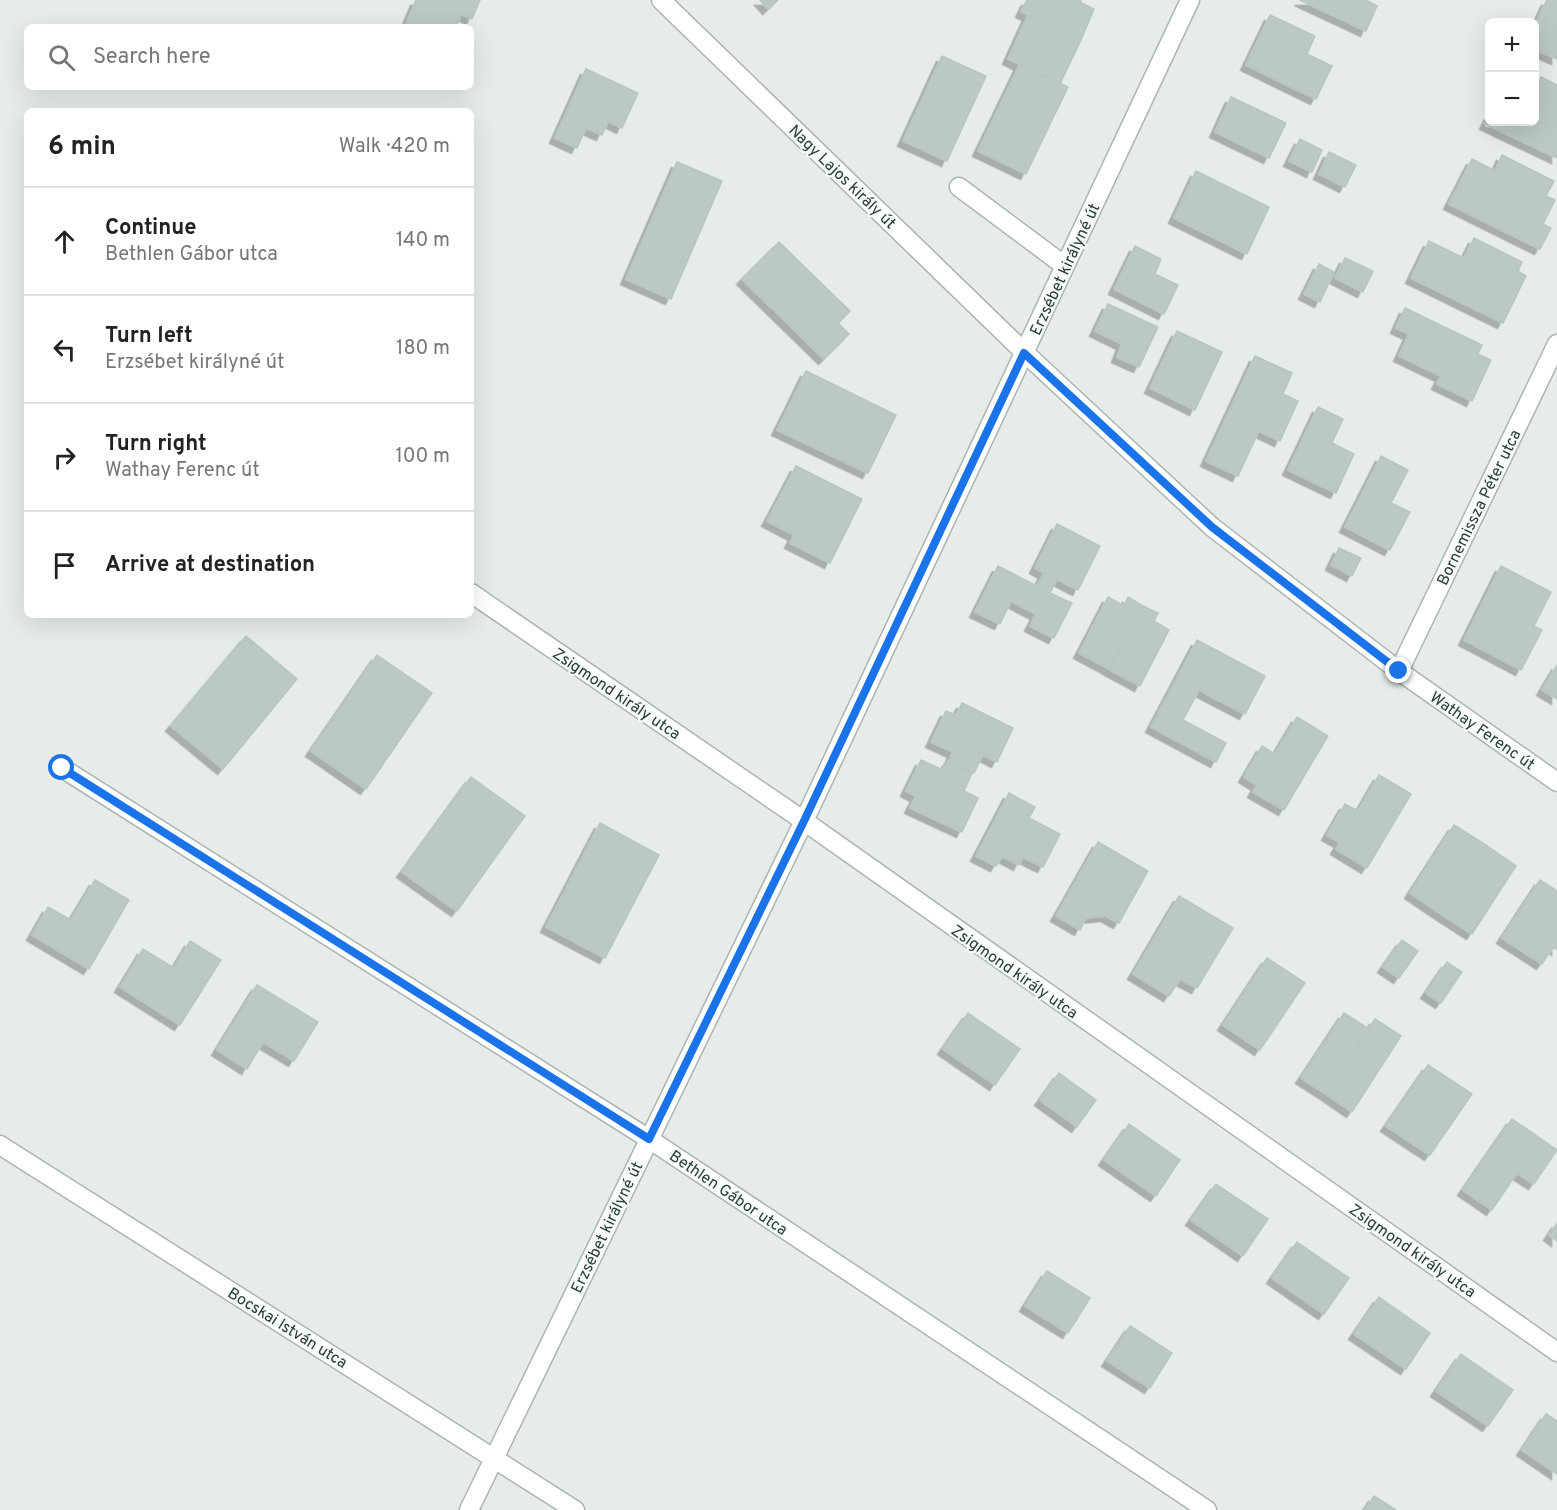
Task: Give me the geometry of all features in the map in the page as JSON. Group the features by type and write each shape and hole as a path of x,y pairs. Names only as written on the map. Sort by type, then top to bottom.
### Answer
{"street":[{"name":"Nagy Lajos király út","path":"661,0 1024,353"},
{"name":"Erzsébet királyné út","path":"469,1510 804,821 1190,0"},
{"path":"958,187 1065,266"},
{"name":"Bornemissza Péter utca","path":"1399,671 1557,344"},
{"name":"Wathay Ferenc út","path":"1024,353 1212,527 1399,671 1557,782"},
{"name":"Zsigmond király utca","path":"474,595 804,821 1557,1352"},
{"name":"Bethlen Gábor utca","path":"62,768 649,1139 1207,1510"},
{"name":"Bocskai István utca","path":"0,1145 575,1510"}],"building":[{"path":"416,0 480,0 472,19 461,14 457,24 406,24"},
{"path":"760,0 778,0 768,9"},
{"path":"1027,0 1081,0 1080,2 1094,9 1081,40 1021,12"},
{"path":"1300,0 1366,0 1377,6 1366,31"},
{"path":"1547,0 1557,0 1557,59 1539,51 1538,18"},
{"path":"1028,15 1081,40 1060,84 1008,59"},
{"path":"1270,15 1315,36 1307,54 1332,66 1316,99 1246,65"},
{"path":"942,56 986,76 947,161 903,141"},
{"path":"1020,64 1068,87 1026,174 978,151"},
{"path":"586,69 638,93 622,128 608,121 602,135 586,128 577,148 555,138"},
{"path":"1541,77 1557,85 1557,158 1489,126 1539,126 1539,81"},
{"path":"1231,97 1286,123 1269,158 1215,132"},
{"path":"1300,139 1322,150 1312,172 1289,161"},
{"path":"1329,152 1356,165 1345,187 1319,174"},
{"path":"1502,155 1554,181 1546,196 1555,200 1543,224 1551,228 1540,249 1449,204 1472,159 1495,171"},
{"path":"677,162 722,181 671,299 626,279"},
{"path":"1196,171 1269,207 1247,254 1174,218"},
{"path":"1474,238 1522,262 1518,271 1526,276 1503,323 1411,278 1429,241 1464,258"},
{"path":"779,242 850,311 838,323 849,334 824,359 742,279"},
{"path":"1135,246 1161,259 1155,274 1178,285 1164,314 1114,289"},
{"path":"1345,258 1373,271 1363,292 1335,278"},
{"path":"1319,264 1334,272 1320,302 1304,294"},
{"path":"1108,304 1158,327 1139,367 1117,357 1122,344 1095,331"},
{"path":"1405,308 1482,345 1478,354 1491,360 1472,401 1437,384 1441,376 1399,356 1409,334 1396,328"},
{"path":"1177,331 1222,352 1195,410 1150,388"},
{"path":"1255,356 1292,373 1283,394 1298,401 1280,441 1259,431 1238,476 1206,461"},
{"path":"806,371 896,415 883,442 793,398"},
{"path":"793,398 883,442 868,473 777,430"},
{"path":"1318,407 1343,419 1332,443 1354,454 1336,493 1288,470"},
{"path":"1381,456 1408,470 1391,503 1410,512 1390,550 1345,527"},
{"path":"796,466 862,499 849,525 783,491"},
{"path":"783,491 849,525 830,563 790,543 794,535 767,521"},
{"path":"1057,524 1100,546 1078,590 1057,579 1050,593 1072,603 1054,638 1030,626 1036,614 1011,601 1000,624 975,612 998,566 1037,586 1044,573 1035,568"},
{"path":"1339,548 1361,558 1352,576 1331,565"},
{"path":"1501,566 1551,592 1534,626 1542,630 1521,670 1464,640"},
{"path":"1108,597 1124,606 1128,597 1143,606 1109,669 1079,653"},
{"path":"1143,606 1158,613 1154,621 1169,630 1140,686 1110,670"},
{"path":"246,636 297,679 223,769 171,726"},
{"path":"1197,640 1265,676 1245,714 1199,690 1183,720 1226,743 1216,762 1151,727"},
{"path":"377,655 432,693 366,789 311,751"},
{"path":"1557,665 1557,699 1542,690"},
{"path":"962,703 1013,728 997,762 983,755 974,773 949,761 953,752 931,742 946,711 956,715"},
{"path":"1297,717 1328,736 1284,810 1253,792 1257,785 1244,777 1262,746 1275,754"},
{"path":"921,760 943,770 948,761 972,773 964,791 978,798 962,832 910,808 916,796 906,791"},
{"path":"1379,775 1411,794 1367,868 1336,849 1340,842 1327,835 1345,804 1358,811"},
{"path":"471,777 525,816 457,911 402,872"},
{"path":"1009,793 1035,807 1029,818 1060,834 1043,867 1023,857 1019,865 1002,856 996,866 976,856"},
{"path":"600,823 659,855 605,958 546,927"},
{"path":"1454,825 1486,845 1441,914 1410,893"},
{"path":"1098,842 1148,871 1119,923 1106,916 1086,918 1080,930 1056,916"},
{"path":"1486,845 1516,866 1472,934 1441,914"},
{"path":"95,880 129,900 89,969 32,935 48,907 71,920"},
{"path":"1540,880 1557,891 1557,950 1553,947 1542,964 1502,938"},
{"path":"1179,896 1233,928 1197,988 1180,979 1169,996 1133,974"},
{"path":"1402,940 1418,951 1399,978 1383,967"},
{"path":"190,941 221,960 180,1025 120,987 143,949 174,968"},
{"path":"1267,958 1305,983 1260,1050 1223,1025"},
{"path":"1447,962 1462,972 1441,1003 1426,993"},
{"path":"257,985 318,1022 294,1061 263,1042 247,1069 217,1050"},
{"path":"968,1013 1020,1049 995,1085 943,1049"},
{"path":"1344,1013 1369,1029 1326,1094 1301,1078"},
{"path":"1375,1019 1401,1036 1352,1112 1326,1094"},
{"path":"1428,1065 1472,1094 1430,1155 1386,1126"},
{"path":"1059,1073 1096,1100 1077,1127 1040,1100"},
{"path":"1512,1119 1557,1150 1534,1184 1517,1173 1492,1210 1463,1190"},
{"path":"1129,1124 1180,1160 1156,1196 1104,1160"},
{"path":"1216,1184 1268,1219 1243,1256 1191,1220"},
{"path":"1557,1223 1557,1241 1549,1235"},
{"path":"1297,1242 1349,1278 1324,1314 1272,1278"},
{"path":"1047,1271 1090,1298 1068,1333 1025,1306"},
{"path":"1379,1297 1430,1333 1406,1369 1354,1334"},
{"path":"1130,1326 1172,1353 1150,1388 1107,1361"},
{"path":"1461,1354 1513,1390 1488,1426 1436,1391"},
{"path":"1546,1414 1557,1421 1557,1474 1522,1450"},
{"path":"1374,1496 1396,1510 1365,1510"}],"route":[{"path":"62,768 649,1139 804,821 1024,353 1212,527 1399,671"}]}
